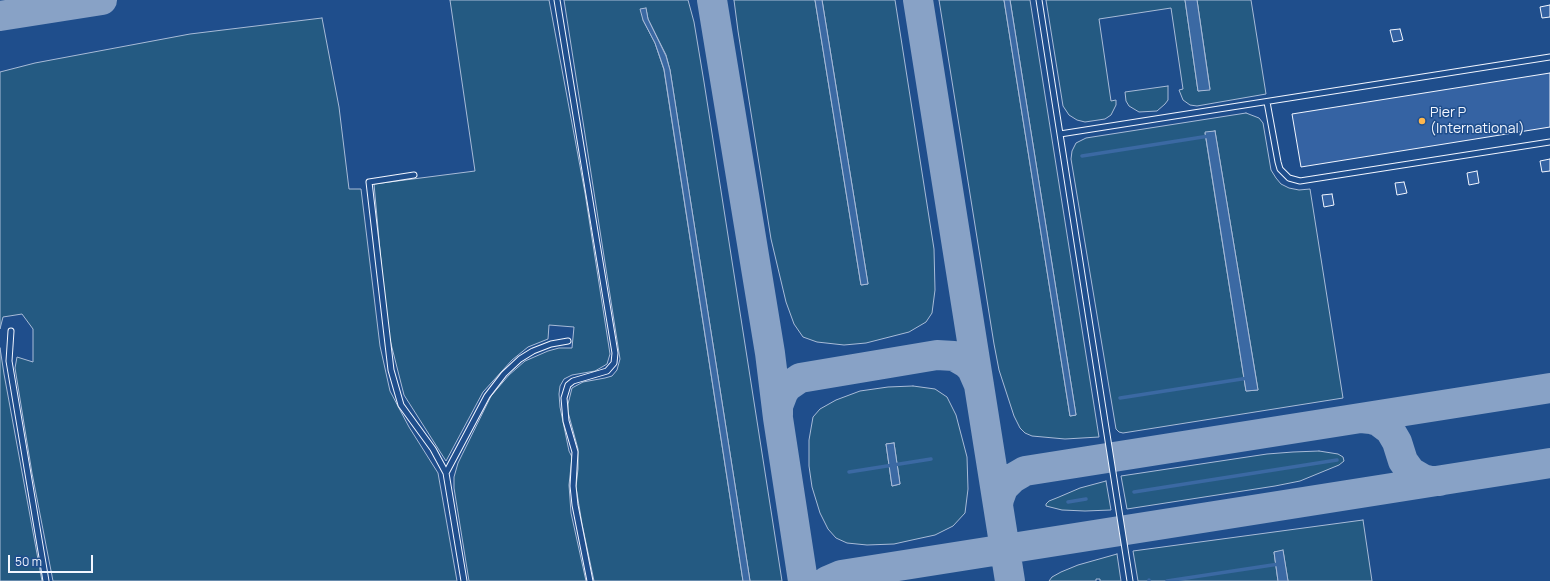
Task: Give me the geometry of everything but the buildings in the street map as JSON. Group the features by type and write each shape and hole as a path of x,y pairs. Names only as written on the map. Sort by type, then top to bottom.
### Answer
{"lane":[{"path":"557,0 615,353 614,363 607,371 573,381 568,385 564,398 566,421 575,452 573,486 575,505 590,581"},
{"path":"1039,0 1130,581"},
{"path":"1060,134 1550,57"},
{"path":"1267,102 1280,169 1289,178 1300,181 1550,142"},
{"path":"414,175 369,182 391,370 401,405 433,449 446,473 464,581"},
{"path":"11,331 9,361 46,581"},
{"path":"446,473 487,396 504,374 520,359 532,351 551,344 568,341"}],"shaded area":[{"path":"450,0 549,0 585,193 610,354 607,364 595,371 572,375 564,379 560,386 559,394 560,407 569,451 572,457 569,485 571,513 586,581 469,581 454,488 454,477 458,463 491,396 509,375 525,361 548,351 559,348 572,348 574,327 549,325 548,339 528,347 512,360 483,392 446,461 404,395 387,328 374,184 475,171"},
{"path":"564,0 688,0 694,22 704,82 782,581 750,581 670,70 666,55 648,19 646,9 643,20 655,43 664,70 743,581 594,581 576,487 578,449 568,412 568,404 572,388 583,382 612,376 617,370 620,359"},
{"path":"734,0 815,0 861,285 868,284 822,0 895,0 934,249 935,290 932,313 926,322 909,332 866,343 844,345 817,342 803,337 794,324 786,302 771,239"},
{"path":"815,0 822,0 868,284 861,285"},
{"path":"939,0 1004,0 1070,416 1076,415 1010,0 1030,0 1099,437 1065,439 1032,436 1025,433 1020,428 1014,416 999,370 994,344"},
{"path":"1004,0 1010,0 1076,415 1070,416"},
{"path":"1046,0 1185,0 1198,91 1210,89 1197,0 1251,0 1266,94 1197,106 1190,105 1183,100 1179,90 1183,89 1171,8 1099,19 1111,101 1116,100 1116,105 1111,115 1105,119 1085,122 1077,120 1069,115 1063,106"},
{"path":"1185,0 1197,0 1210,90 1198,91"},
{"path":"646,8 648,19 666,56 670,70 750,581 743,581 664,69 655,43 643,20 640,9"},
{"path":"322,18 339,107 349,189 361,189 380,346 390,391 409,427 438,473 457,581 53,581 32,473 15,368 17,357 33,362 33,329 22,314 3,317 0,329 0,72 35,63 190,34"},
{"path":"1168,86 1168,100 1157,111 1139,112 1129,106 1126,101 1125,92"},
{"path":"1246,113 1259,118 1263,123 1271,170 1276,178 1281,184 1289,188 1299,190 1310,189 1343,398 1123,433 1116,429 1071,159 1072,151 1076,143 1086,138","holes":["1215,131 1258,390 1246,391 1205,133"]},
{"path":"1215,131 1258,390 1246,391 1205,132"},
{"path":"0,348 4,374 42,581 0,581"},
{"path":"913,386 935,389 947,397 956,415 967,457 968,489 965,513 953,526 935,535 894,544 867,545 847,543 836,538 828,529 820,513 812,487 809,466 809,440 813,417 820,409 836,400 860,391 888,387","holes":["894,443 900,484 892,486 886,444"]},
{"path":"894,443 900,484 892,486 886,444"},
{"path":"1319,451 1338,454 1343,457 1344,461 1339,465 1300,481 1127,509 1121,476 1267,454"},
{"path":"1106,481 1111,510 1062,510 1046,506 1049,501 1080,488"},
{"path":"1363,520 1372,581 1288,581 1283,551 1274,552 1278,581 1138,581 1133,551"},
{"path":"1283,550 1288,581 1278,581 1274,552"},
{"path":"1117,554 1121,581 1100,581 1100,579 1096,579 1096,581 1049,581 1052,577 1061,572 1078,565"}],"waterway":[{"path":"1082,156 1209,136"},
{"path":"1120,398 1248,378"},
{"path":"849,472 931,459"},
{"path":"1134,492 1337,460"},
{"path":"1068,502 1086,499"},
{"path":"1167,581 1279,564"}],"taxiway":[{"path":"0,16 102,0"},
{"path":"712,0 770,353 778,418 803,581"},
{"path":"918,0 1010,581"},
{"path":"778,415 778,406 783,393 787,387 800,378 937,355 954,356 966,363 972,369 979,385"},
{"path":"998,505 1003,488 1013,478 1025,471 1550,388"},
{"path":"1361,418 1378,421 1390,430 1397,442 1403,461 1411,472 1423,479 1440,481"},
{"path":"827,581 841,575 1550,463"}],"place":[{"name":"Pier P (International)","path":"1422,121"}]}
